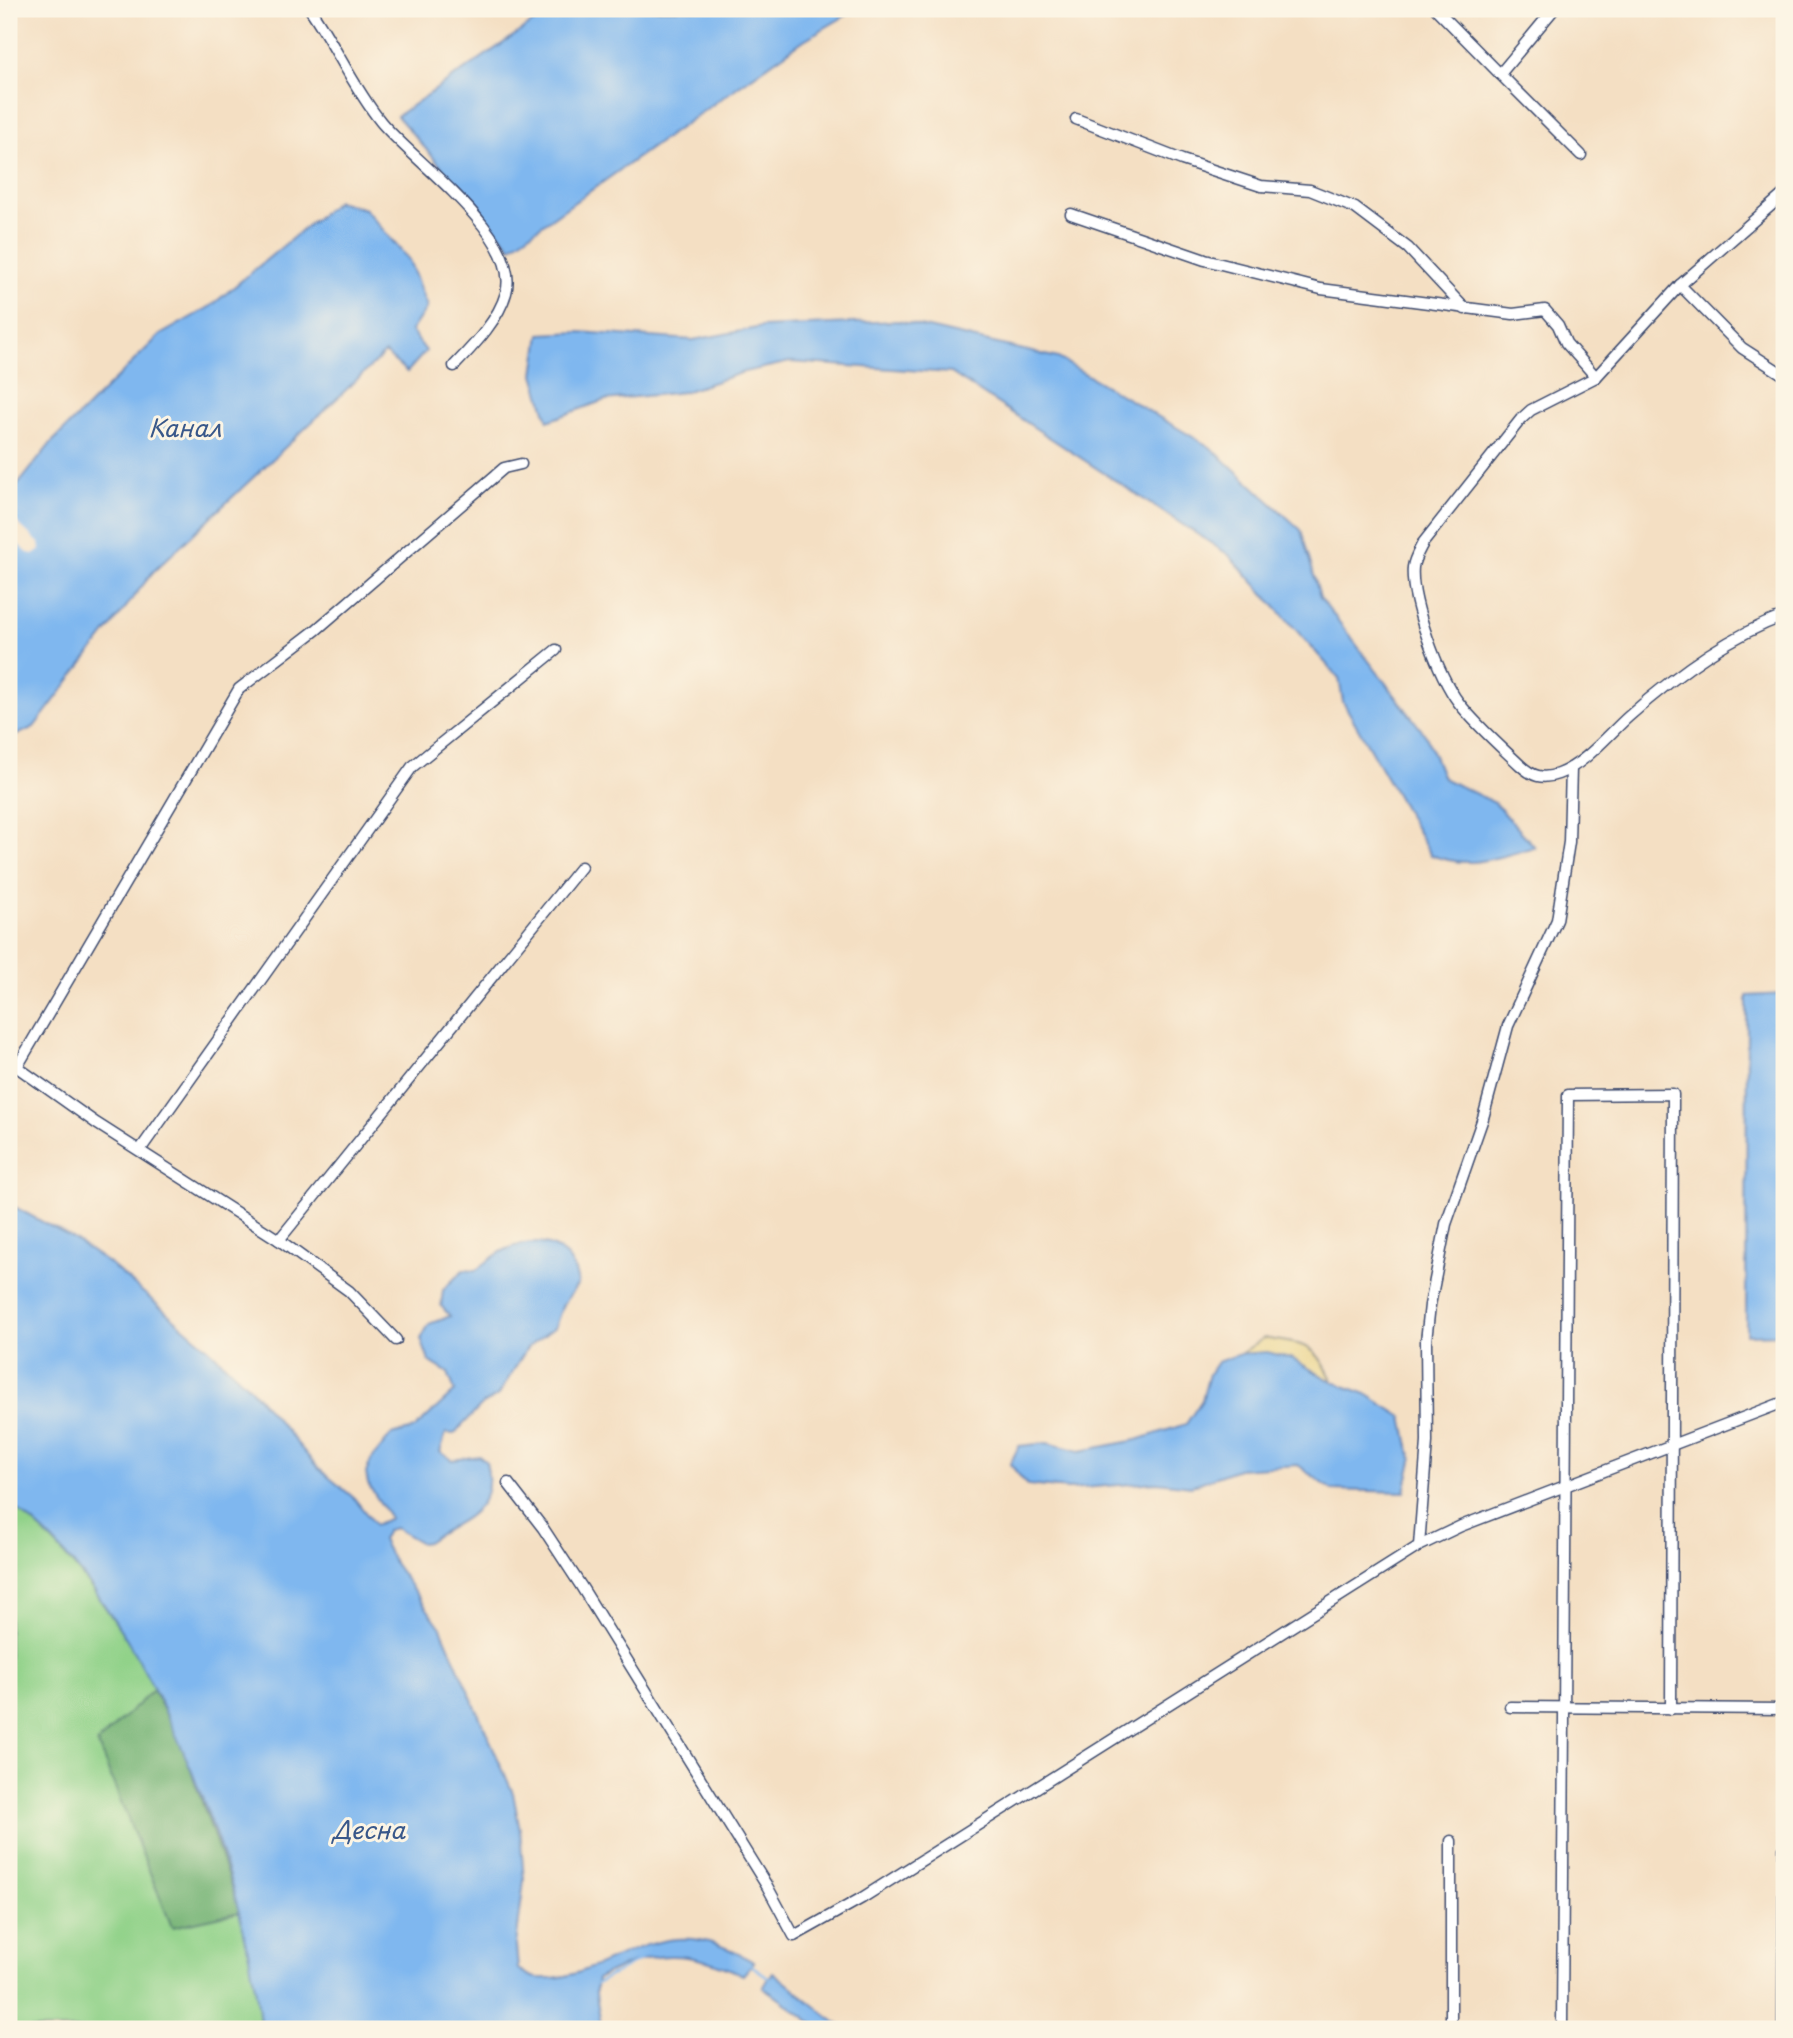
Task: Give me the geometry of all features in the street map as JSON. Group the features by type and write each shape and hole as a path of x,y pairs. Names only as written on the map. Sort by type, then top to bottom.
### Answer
{"street":[{"path":"310,9 382,122 489,232 507,268 507,291 496,318 454,366"},
{"path":"1436,9 1581,155"},
{"path":"1500,74 1554,9"},
{"path":"1076,119 1182,160 1261,186 1310,190 1354,208 1408,248 1465,309"},
{"path":"1784,194 1680,285 1596,377 1531,410 1521,419 1423,543 1413,563 1416,603 1446,681 1458,702 1530,774 1543,778 1571,768 1674,677 1710,653 1784,616"},
{"path":"1071,214 1205,260 1321,289 1513,314 1545,310 1558,325 1566,343 1596,377"},
{"path":"1680,285 1742,348 1784,375"},
{"path":"396,1340 349,1291 279,1240 17,1067 239,689 316,630 503,468 522,464"},
{"path":"140,1150 412,767 556,650"},
{"path":"1419,1546 1427,1442 1426,1341 1430,1305 1446,1224 1483,1118 1508,1026 1557,920 1570,842 1571,768"},
{"path":"279,1240 581,867"},
{"path":"1562,2029 1568,1095 1674,1094 1671,1709"},
{"path":"508,1483 544,1528 581,1586 767,1886 794,1936 862,1898 1419,1546 1461,1526 1566,1488 1784,1402"},
{"path":"1510,1707 1784,1709"},
{"path":"1451,1841 1451,2029"},
{"path":"1783,2029 1784,1849"}],"green space":[{"path":"9,1504 60,1550 85,1580 131,1646 167,1713 191,1769 240,1915 252,1961 260,2029 9,2029"},
{"path":"153,1690 181,1742 240,1912 172,1927 97,1743"}],"sand":[{"path":"1264,1338 1307,1347 1320,1359 1333,1382 1289,1359 1268,1354 1240,1354"}],"water":[{"path":"553,9 857,9 804,40 511,247 397,116"},
{"name":"Канал","path":"337,201 365,209 409,260 427,307 411,331 426,351 407,372 385,353 153,572 34,727 9,739 9,496 52,442 160,335 211,306"},
{"path":"898,321 1058,358 1210,447 1301,530 1320,597 1426,736 1443,778 1495,803 1535,847 1471,862 1458,862 1431,855 1343,702 1339,678 1229,555 951,373 790,362 744,372 684,392 605,400 548,421 534,374 540,334 579,332 693,340 762,327"},
{"path":"1784,994 1784,1334 1746,1335 1747,996"},
{"name":"Десна","path":"9,1204 69,1236 111,1265 208,1348 251,1389 319,1469 354,1498 375,1525 390,1518 368,1484 366,1473 371,1460 391,1435 414,1429 455,1391 448,1373 429,1361 421,1339 429,1324 450,1316 441,1306 443,1290 463,1270 475,1271 499,1253 520,1245 532,1243 553,1247 570,1261 578,1284 563,1304 555,1327 527,1348 498,1396 483,1404 454,1434 446,1433 440,1452 453,1460 479,1456 486,1462 488,1479 481,1504 473,1513 427,1542 421,1543 395,1528 387,1530 382,1540 394,1563 441,1628 513,1793 520,1830 524,1880 516,1945 518,1969 535,1978 557,1978 595,1967 651,1944 672,1939 693,1939 717,1945 754,1962 743,1975 705,1960 670,1956 635,1962 616,1969 597,1979 601,2029 260,2029 250,1961 237,1905 194,1777 165,1711 131,1647 94,1590 53,1541 9,1504"},
{"path":"1267,1352 1291,1358 1333,1382 1366,1394 1403,1417 1412,1461 1405,1492 1332,1490 1298,1465 1238,1469 1191,1486 1157,1482 1069,1489 1027,1485 1010,1464 1019,1446 1047,1443 1080,1451 1137,1440 1186,1424 1202,1400 1209,1374 1217,1362 1240,1354"},
{"path":"773,1972 836,2023 850,2029 821,2029 763,1987"}],"pier":[{"path":"9,515 39,543 40,549 34,554 28,553 9,536"}],"waterway":[{"path":"594,1985 643,1958"},
{"path":"751,1965 771,1979"}]}
